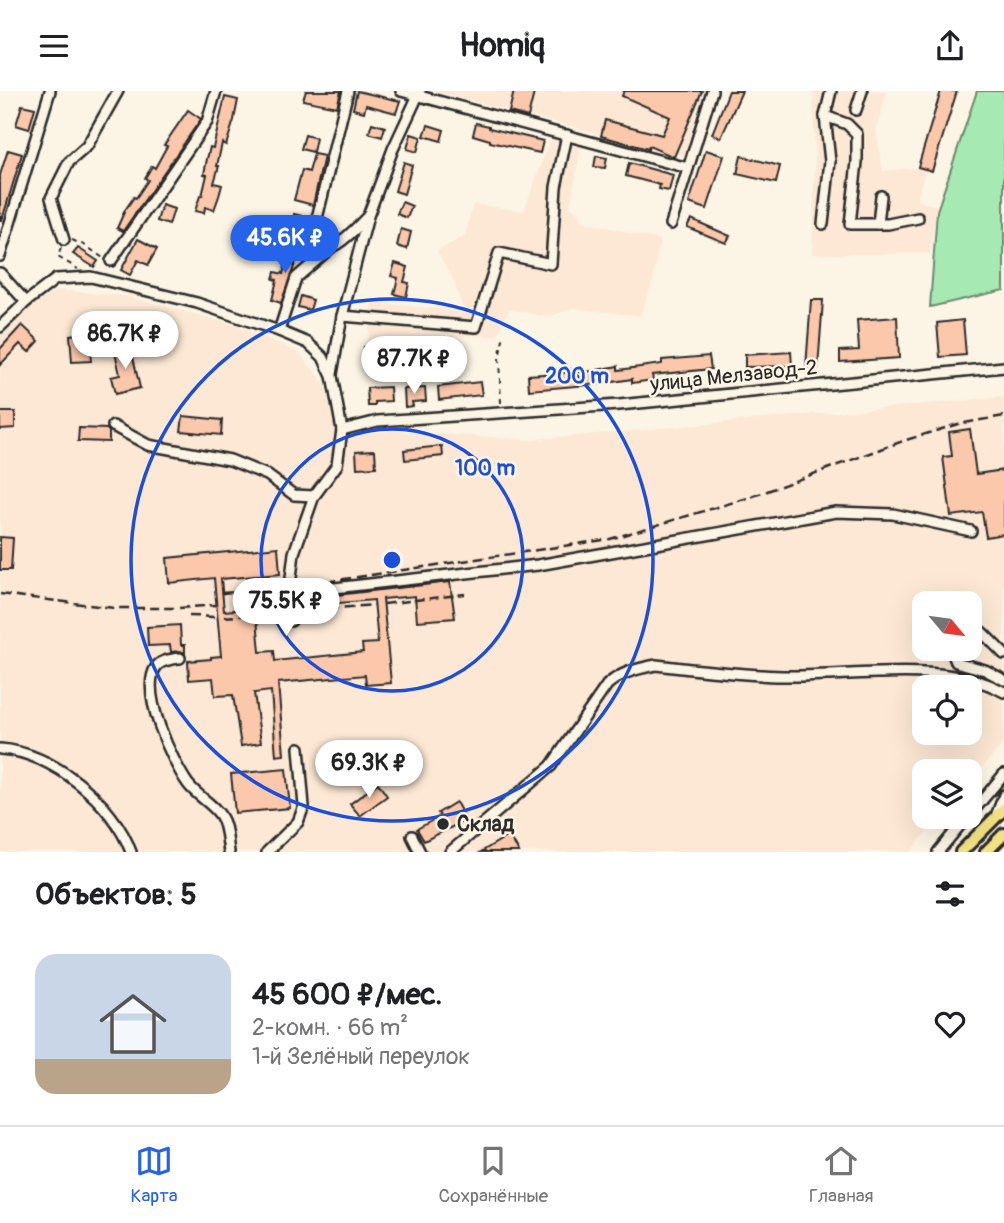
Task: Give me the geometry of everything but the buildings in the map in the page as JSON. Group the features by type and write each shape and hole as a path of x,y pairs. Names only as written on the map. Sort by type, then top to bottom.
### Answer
{"main road":[{"path":"961,852 1000,813"},
{"path":"986,852 1004,834"}],"street":[{"path":"0,255 50,91"},
{"path":"64,240 51,198 69,162 87,146 118,91"},
{"path":"111,261 207,122 216,91"},
{"path":"348,91 310,247 328,249 350,234 368,216"},
{"path":"401,91 419,93 688,168"},
{"path":"671,224 712,91"},
{"path":"823,224 830,161 825,116 831,91"},
{"path":"856,110 862,91"},
{"path":"332,376 342,316 368,216 393,149 419,93"},
{"path":"825,116 847,124 857,134 857,162 850,224 878,224 918,218"},
{"path":"342,316 476,327 499,253 551,264 556,187 568,135"},
{"path":"878,224 881,196"},
{"path":"279,331 296,278 334,245"},
{"path":"0,272 26,302"},
{"path":"0,327 26,302 57,279 91,277 197,303 279,331 308,343 323,357 332,376 342,430 337,465 314,496 294,553 290,593 292,621"},
{"name":"улица Мелзавод-2","path":"342,430 378,421 619,405 1004,367"},
{"path":"113,426 148,445 230,460 267,475 294,495 314,496"},
{"path":"290,593 538,565 836,512 893,514 971,531"},
{"path":"982,632 1004,654"},
{"path":"180,658 162,661 156,666 150,689 164,741 174,763 191,788 219,814 224,824 229,852"},
{"path":"957,661 985,670 1004,680"},
{"path":"450,852 551,766 607,685 617,676 635,669 656,665 784,676 932,673 962,677 1004,692"},
{"path":"267,852 298,821 304,806 299,748"},
{"path":"0,749 33,757 75,780 111,817 131,852"},
{"path":"982,800 1004,774"},
{"path":"1000,813 1004,795"},
{"path":"938,852 957,829"},
{"path":"412,836 420,852"}],"path":[{"path":"91,277 58,257 64,240 71,240 111,261"},
{"path":"500,414 499,358 504,335"}],"shaded area":[{"path":"433,91 703,91 684,156"},
{"path":"813,91 887,91 876,131 883,171 926,167 917,201 937,206 930,254 812,254 815,164"},
{"path":"551,138 581,147 570,207 580,214 581,221 660,240 653,281 640,316 573,308 548,317 509,309 497,336 453,336 447,352 368,341 372,303 464,311 452,277 437,251 465,236 473,204 524,211"},
{"path":"57,290 128,296 235,325 299,352 325,385 337,435 394,431 528,440 1004,397 1004,742 982,768 982,759 912,759 912,829 930,829 910,852 0,852 0,333 21,312"}],"green space":[{"path":"977,91 1004,91 1004,290 930,307 937,211"}],"railway":[{"path":"222,593 284,588 610,539 751,497 903,441 958,424 1004,416"},
{"path":"0,594 114,608 216,605"},
{"path":"384,604 465,594"},
{"path":"224,617 374,605"},
{"path":"189,616 217,617"}],"place":[{"name":"Склад","path":"443,824"}]}
